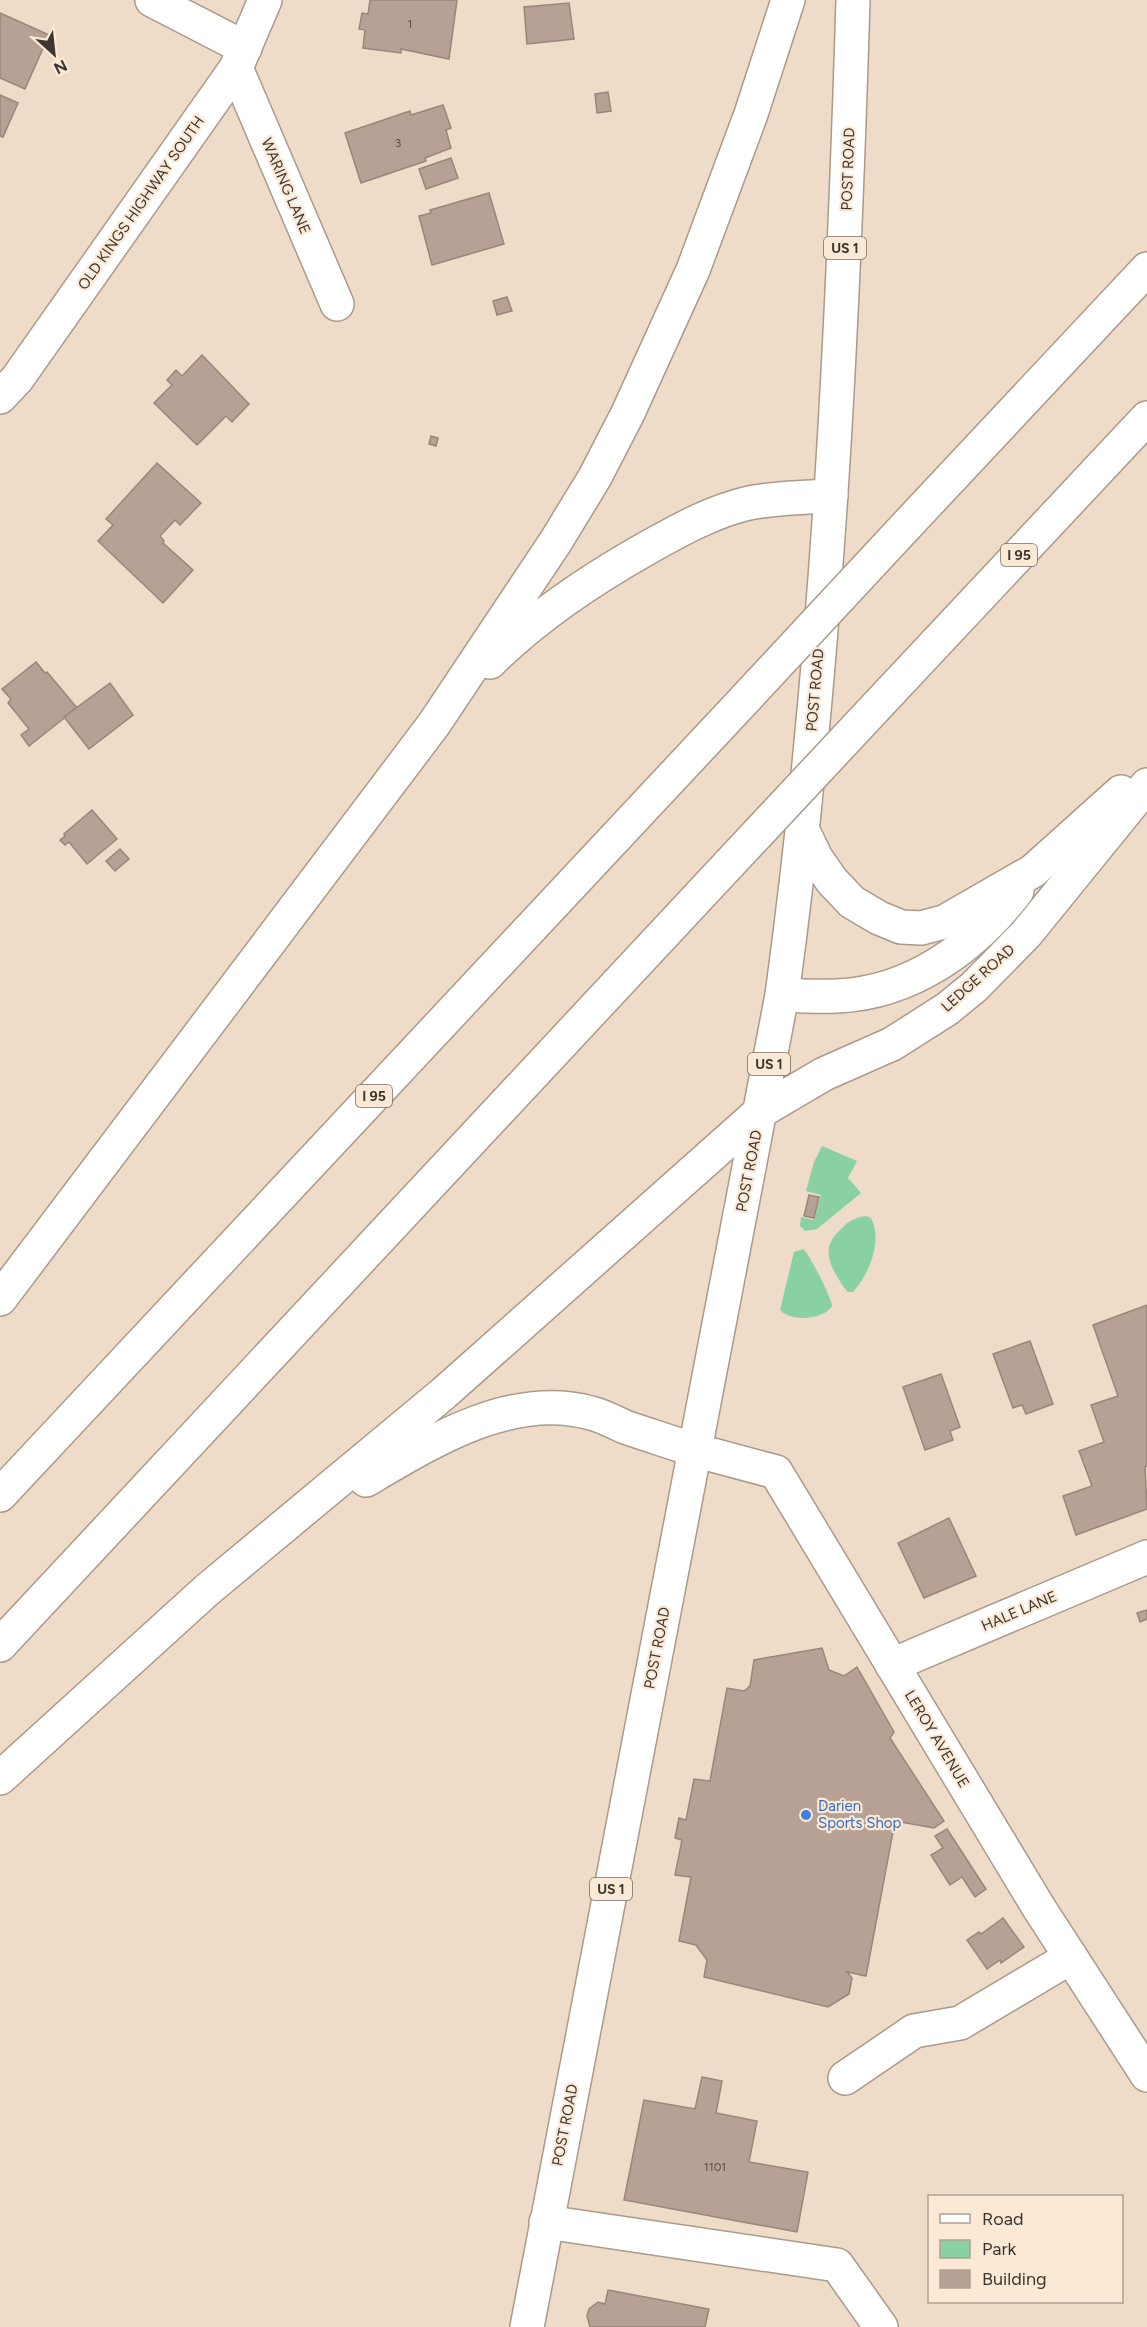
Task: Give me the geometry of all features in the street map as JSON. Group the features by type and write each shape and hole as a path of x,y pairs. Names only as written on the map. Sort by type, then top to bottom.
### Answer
{"main road":[{"path":"152,0 240,58"},
{"name":"OLD KINGS HIGHWAY SOUTH","path":"0,397 17,379 240,58 265,0"},
{"path":"434,724 556,541 595,477 628,413 693,270 752,114 788,0"},
{"name":"POST ROAD","path":"527,2327 782,995 802,831 831,496 848,177 853,0"},
{"name":"WARING LANE","path":"240,58 337,304"},
{"name":"I 95","path":"0,1495 1147,269"},
{"name":"I 95","path":"0,1645 1147,418"},
{"path":"0,1299 434,724 502,649 541,616 584,585 673,533 712,515 749,504 789,498 831,496"},
{"path":"802,831 816,858 832,881 852,902 879,918 901,927 921,928 944,922 1033,870 1147,769"},
{"name":"LEDGE ROAD","path":"207,1590 444,1393 760,1111 824,1074 892,1044 947,1009 974,987 1026,934 1147,785"},
{"path":"782,995 859,994 911,979 938,966 970,940 1008,903 1033,870"},
{"name":"LEROY AVENUE","path":"207,1590 291,1529 392,1465 475,1423 514,1411 553,1407 592,1413 694,1450 776,1472 1039,1908 1147,2075"},
{"name":"HALE LANE","path":"892,1665 1147,1557"},
{"path":"0,1778 207,1590"},
{"path":"845,2078 914,2031 960,2023 1071,1957"},
{"path":"546,2222 837,2265 881,2327"}],"green space":[{"path":"822,1146 857,1161 848,1178 861,1193 817,1229 805,1231 800,1226 801,1217 814,1220 821,1195 806,1191 814,1162"},
{"path":"866,1216 871,1218 874,1227 875,1247 869,1267 859,1285 853,1292 848,1292 832,1266 829,1254 830,1244 837,1233 850,1221"},
{"path":"803,1249 820,1276 832,1306 828,1311 814,1317 799,1318 780,1310 794,1252"}],"building":[{"path":"370,0 457,0 449,59 401,49 401,53 363,48 365,30 359,29 362,13 368,14"},
{"path":"569,3 574,39 527,44 524,7"},
{"path":"0,13 49,35 25,89 0,78"},
{"path":"608,92 611,111 597,113 595,94"},
{"path":"0,95 18,103 3,137 0,136"},
{"path":"443,105 451,128 446,130 451,148 425,158 426,161 361,183 345,133 410,111 411,115"},
{"path":"451,158 458,178 426,189 419,169"},
{"path":"489,193 504,244 432,265 419,216 431,213 430,210"},
{"path":"507,297 512,311 497,315 493,301"},
{"path":"202,355 249,404 232,422 226,416 197,445 154,403 172,385 167,380 176,370 182,376"},
{"path":"431,436 438,438 436,446 429,444"},
{"path":"157,463 201,503 180,525 175,520 160,536 163,543 193,570 163,603 98,541 113,525 106,519"},
{"path":"36,662 77,708 29,746 21,735 29,729 8,703 11,699 2,689"},
{"path":"110,683 133,715 89,749 64,717"},
{"path":"92,810 117,839 87,864 69,842 65,845 60,840"},
{"path":"120,849 129,859 115,871 106,861"},
{"path":"809,1195 819,1197 814,1218 804,1216"},
{"path":"1147,1305 1147,1466 1145,1467 1147,1509 1076,1535 1063,1496 1092,1486 1079,1451 1104,1442 1091,1405 1118,1396 1093,1325"},
{"path":"1030,1341 1053,1404 1026,1414 1022,1405 1013,1408 993,1354"},
{"path":"941,1374 960,1427 950,1431 953,1440 925,1450 903,1387"},
{"path":"949,1518 976,1576 924,1598 898,1543"},
{"path":"1147,1610 1147,1619 1140,1622 1137,1613"},
{"path":"822,1648 829,1670 844,1676 857,1667 894,1732 890,1738 944,1821 934,1828 895,1821 866,1976 847,1972 852,1978 849,1994 828,2007 704,1977 707,1960 696,1945 679,1941 691,1877 675,1875 682,1840 675,1838 679,1818 686,1820 694,1779 710,1781 727,1688 744,1691 750,1686 754,1660"},
{"path":"947,1829 986,1889 975,1897 962,1877 950,1885 931,1855 943,1848 935,1836"},
{"path":"1003,1918 1024,1947 1001,1963 1000,1960 987,1969 967,1940 979,1932 981,1934"},
{"path":"702,2077 722,2081 716,2113 757,2121 749,2162 808,2172 797,2232 624,2200 644,2100 695,2109"},
{"path":"608,2290 709,2309 705,2327 590,2327 587,2316 589,2309 598,2302 605,2304"}],"place":[{"name":"Darien Sports Shop","path":"806,1815"}]}
